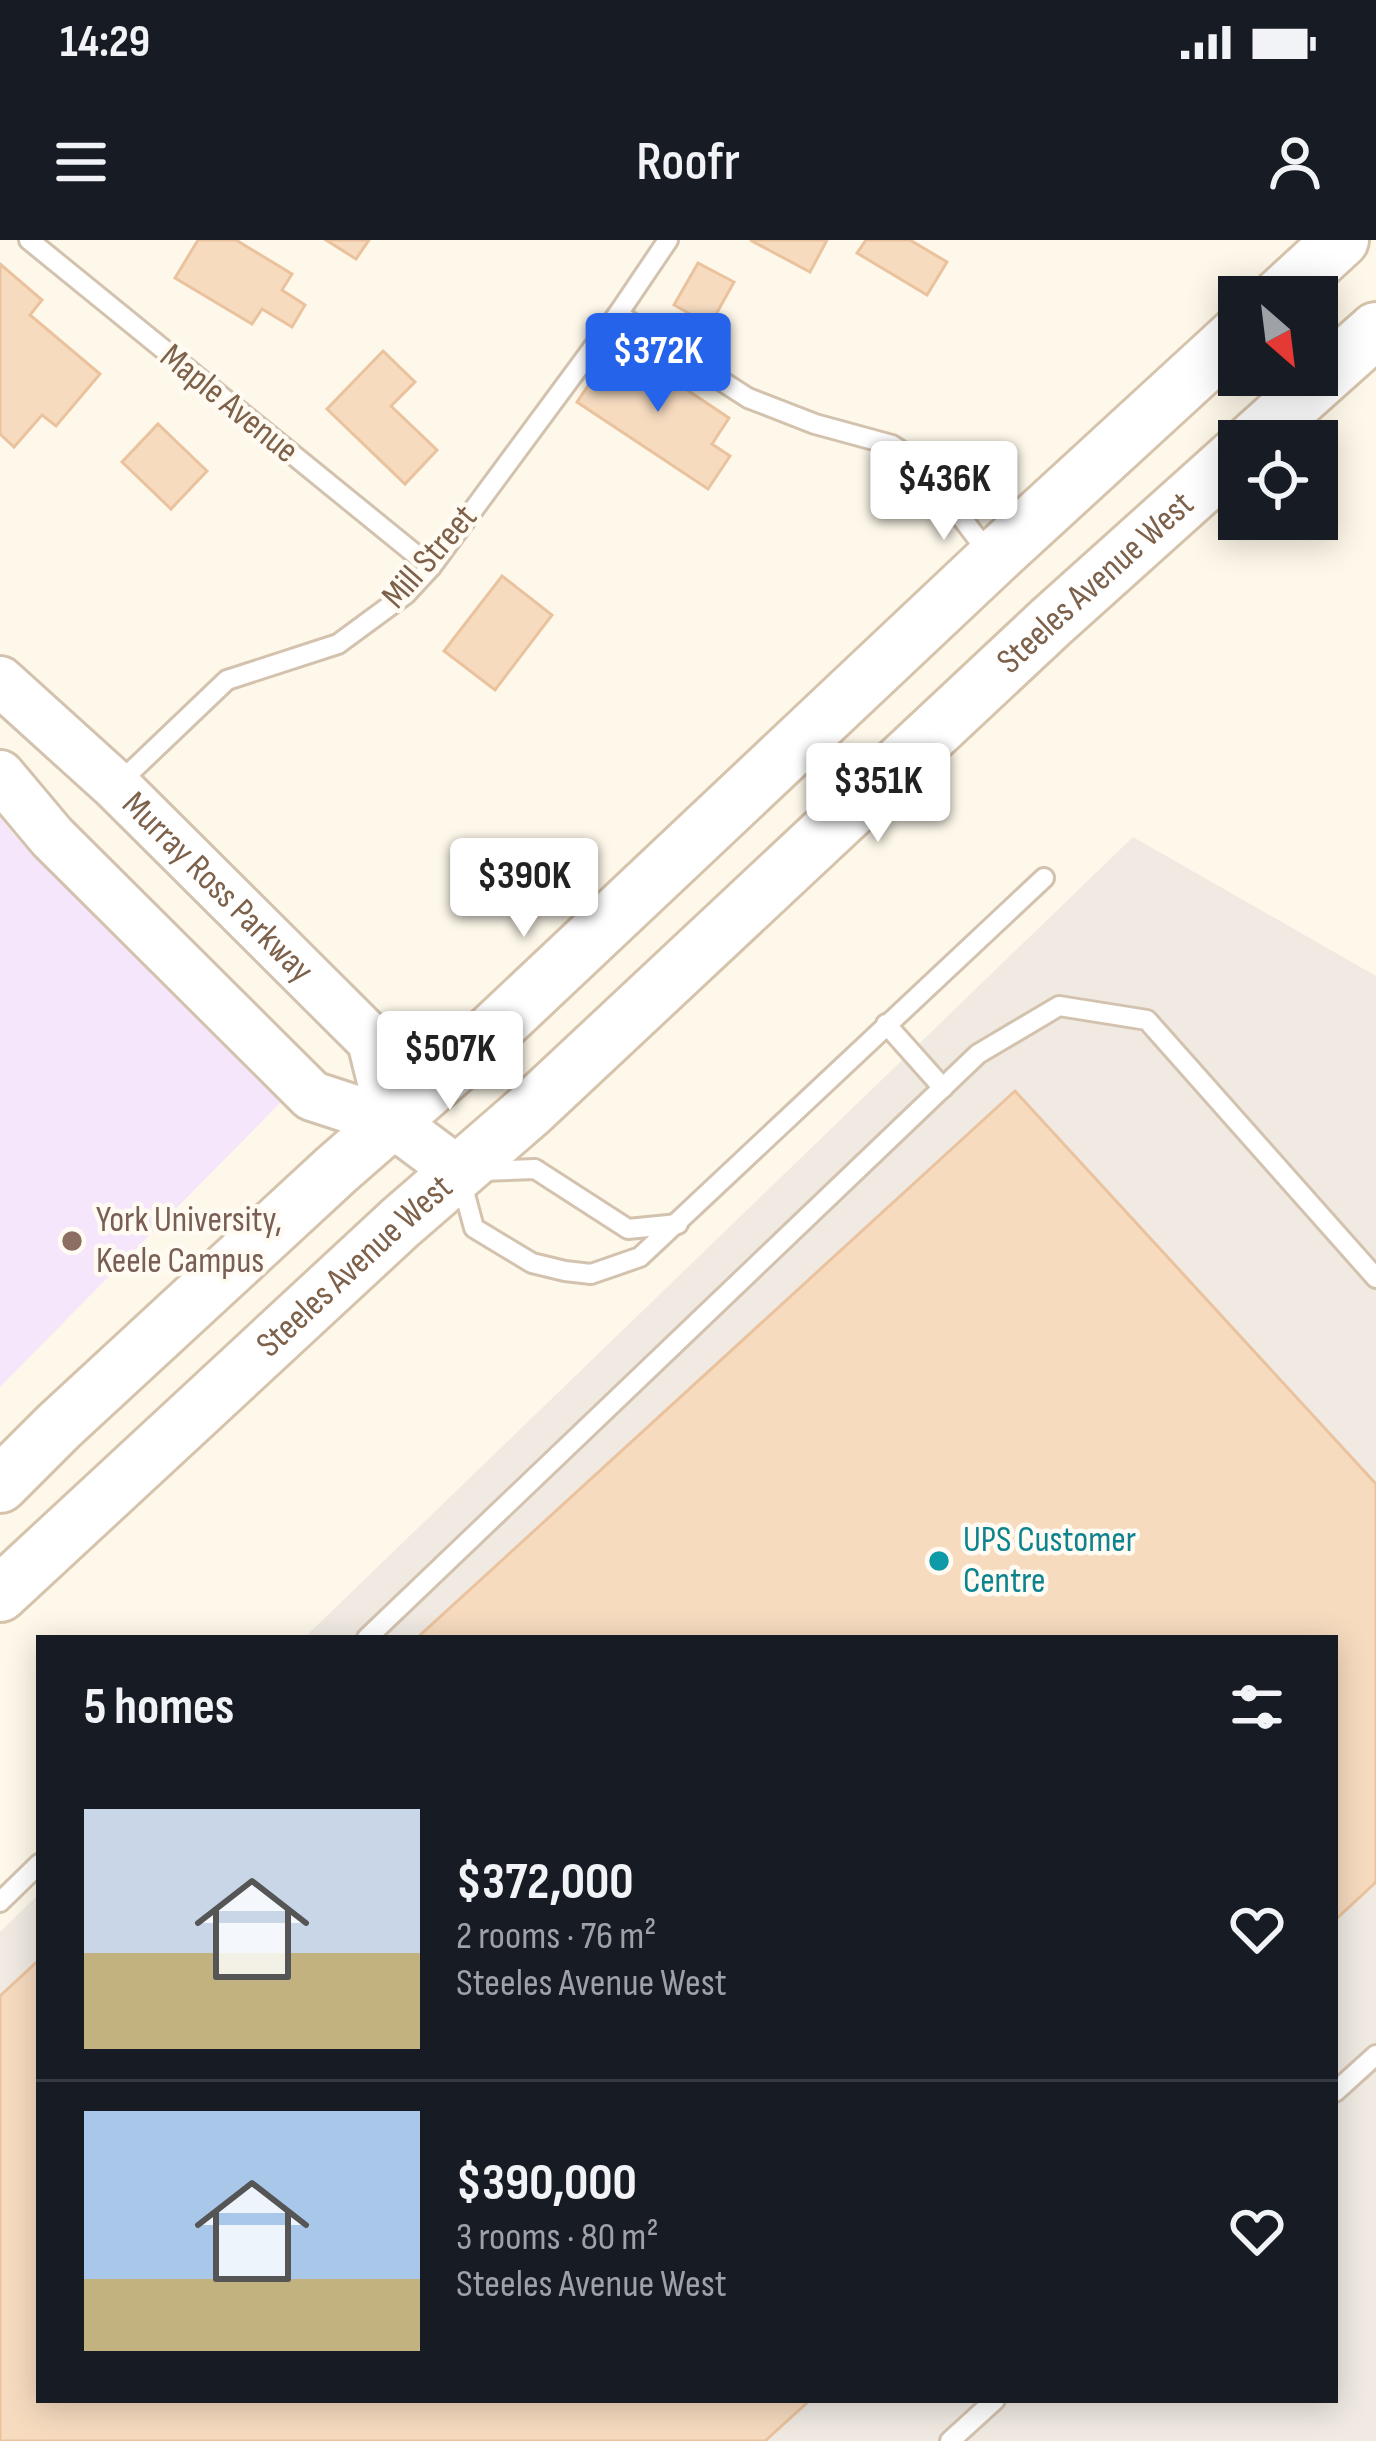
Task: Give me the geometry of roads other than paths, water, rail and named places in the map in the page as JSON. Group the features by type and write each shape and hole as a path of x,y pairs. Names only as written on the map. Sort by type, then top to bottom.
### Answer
{"main road":[{"path":"1302,276 1341,240"},
{"path":"1275,420 1376,330"},
{"path":"0,1485 93,1394 464,1059 1218,352"},
{"name":"Steeles Avenue West","path":"0,1594 1218,472"},
{"path":"993,559 1051,622"}],"street":[{"name":"Murray Ross Parkway","path":"0,681 116,786 372,1041 392,1121"},
{"path":"0,775 52,837 312,1096 392,1121 459,1172"}],"lane":[{"name":"Maple Avenue","path":"29,240 430,567"},
{"name":"Mill Street","path":"116,786 226,680 338,644 406,595 618,314 668,240"},
{"path":"618,314 748,398 892,446 935,473 942,492 993,559"},
{"path":"678,1224 628,1229 535,1169 459,1172 474,1228 532,1263 591,1274 640,1257 678,1224 1044,878"},
{"path":"370,1635 978,1054 1059,1006 1148,1021 1376,1278"},
{"path":"886,1024 943,1088"},
{"path":"0,1902 36,1867"},
{"path":"1338,2089 1376,2055"},
{"path":"950,2441 992,2403"}],"place":[{"name":"York University, Keele Campus","path":"72,1241"},
{"name":"UPS Customer Centre","path":"939,1561"}]}
